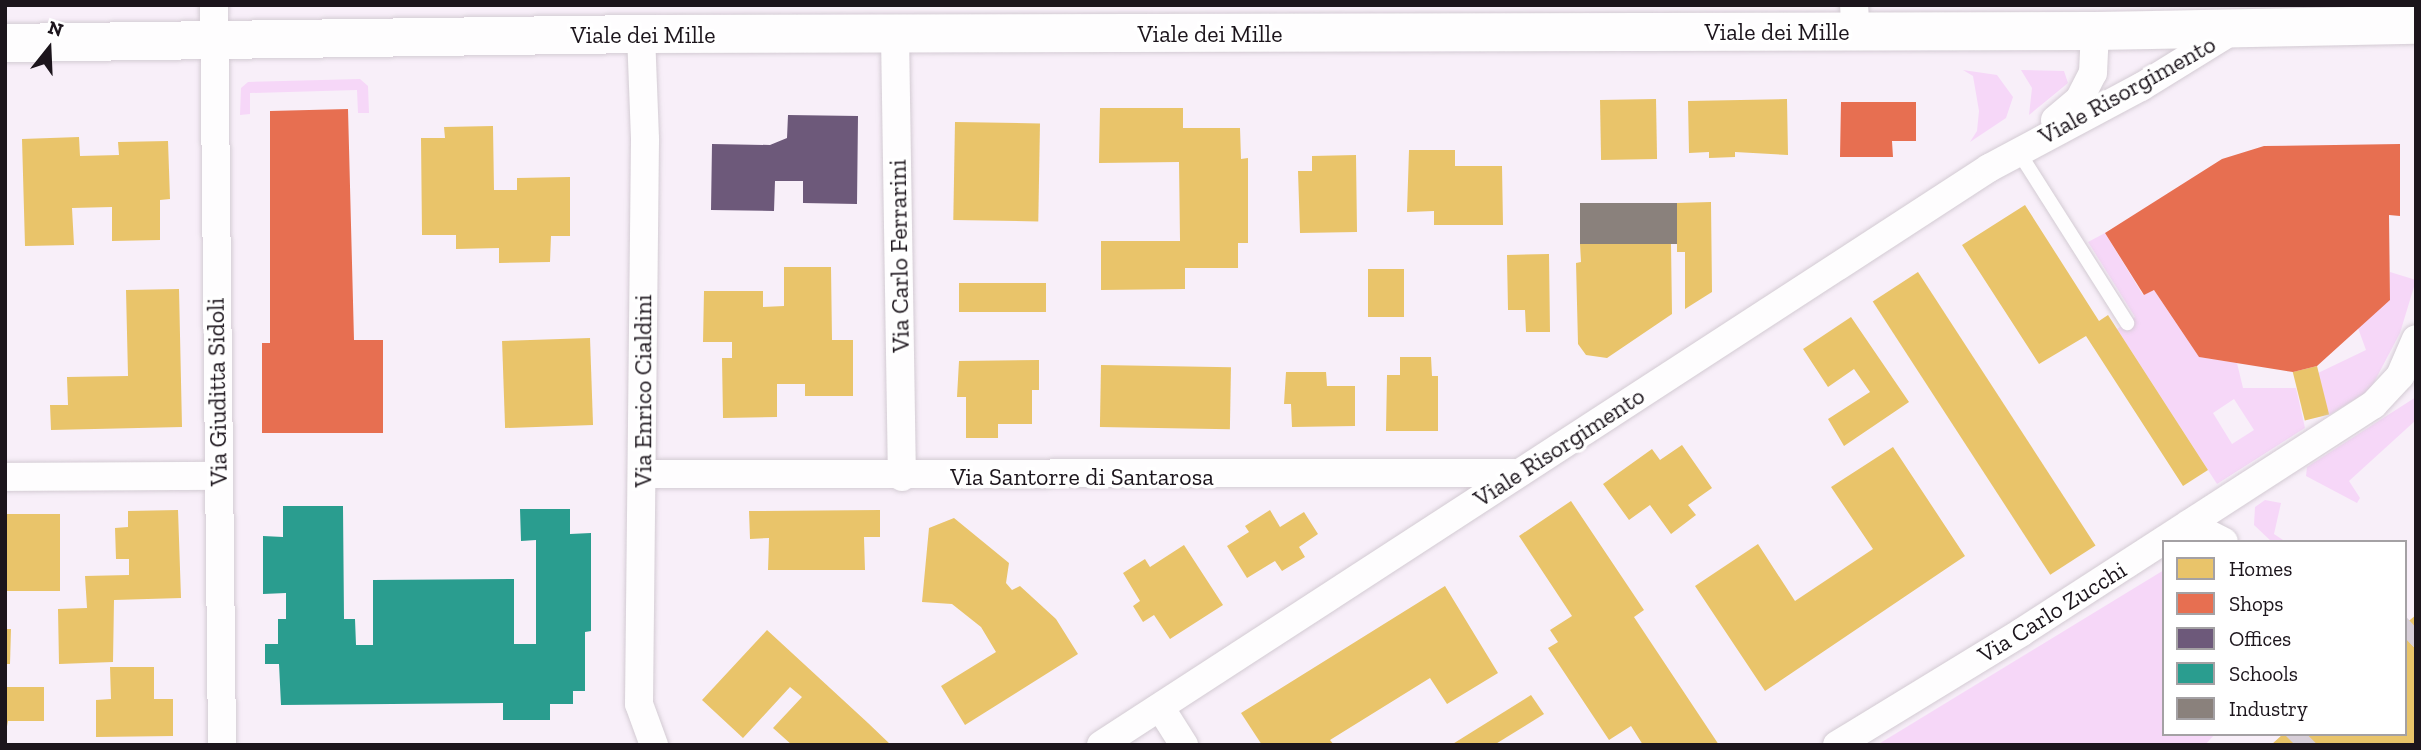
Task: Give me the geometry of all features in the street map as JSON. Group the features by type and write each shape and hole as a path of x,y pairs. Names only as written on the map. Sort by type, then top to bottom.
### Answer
{"main road":[{"name":"Viale dei Mille","path":"5,43 214,22 641,34 895,35 1855,18 2095,31 2416,25"}],"street":[{"name":"Via Giuditta Sidoli","path":"214,22 222,745"},
{"name":"Viale Risorgimento","path":"1101,745 2018,150 2141,86 2236,28"},
{"name":"Viale Risorgimento","path":"2018,150 2080,100 2093,73 2095,31"},
{"name":"Via Enrico Cialdini","path":"641,34 642,474 639,704 654,745"},
{"name":"Via Carlo Ferrarini","path":"895,35 902,477"},
{"name":"Via Carlo Zucchi","path":"2164,540 2373,405 2408,373 2416,339"},
{"name":"Via Santorre di Santarosa","path":"642,474 902,477 1521,472"},
{"path":"5,477 217,476"},
{"path":"2189,524 2220,540"},
{"name":"Via Carlo Zucchi","path":"1837,745 2162,541"},
{"path":"1160,707 1184,745"}],"lane":[{"path":"2018,150 2127,323"}],"shaded area":[{"path":"1963,70 1997,75 2013,97 2006,118 1970,142 1977,131 1979,111 1973,76"},
{"path":"2021,70 2064,71 2068,83 2029,115 2032,88"},
{"path":"360,79 368,86 369,113 358,113 357,90 250,93 250,114 240,115 241,88 248,82"},
{"path":"2105,233 2143,295 2154,290 2199,357 2237,363 2243,388 2296,388 2305,428 2217,484 2117,329 2135,317 2088,242","holes":["2234,399 2254,430 2232,444 2213,413"]},
{"path":"2390,272 2416,280 2400,333 2370,390 2329,415 2318,373 2366,350 2358,328 2390,300"},
{"path":"2416,397 2416,420 2349,481 2360,498 2357,503 2306,476 2307,467"},
{"path":"2265,500 2281,503 2274,534 2283,540 2270,540 2254,525 2255,507"},
{"path":"2162,571 2162,736 2213,736 2205,745 1877,745"}],"building: Homes":[{"path":"1656,99 1657,159 1601,160 1600,100"},
{"path":"1787,99 1788,155 1735,152 1735,157 1709,158 1709,152 1689,153 1688,101"},
{"path":"1100,108 1183,108 1183,128 1240,128 1241,159 1248,158 1248,243 1238,243 1238,268 1185,268 1185,289 1101,290 1101,241 1180,241 1179,162 1099,163"},
{"path":"955,122 1040,123 1038,221 953,220"},
{"path":"493,126 494,190 517,190 517,178 570,177 570,236 551,236 550,262 499,263 499,248 456,249 456,235 422,235 421,138 445,138 444,127"},
{"path":"79,137 80,156 119,155 118,142 168,141 170,199 160,200 160,240 112,241 112,207 72,208 74,245 25,246 22,139"},
{"path":"1409,150 1455,150 1455,166 1502,166 1503,225 1434,225 1434,211 1407,212"},
{"path":"1356,155 1357,232 1300,233 1298,171 1312,171 1312,156"},
{"path":"1711,202 1712,292 1685,309 1685,252 1677,252 1677,203"},
{"path":"2025,205 2099,321 2108,315 2208,470 2183,486 2086,336 2039,364 1962,245"},
{"path":"1671,243 1672,314 1607,358 1586,355 1578,344 1576,263 1581,262 1580,244"},
{"path":"1549,254 1550,332 1526,332 1525,310 1508,310 1507,255"},
{"path":"784,267 831,267 832,340 853,340 853,396 805,396 805,384 777,384 777,417 723,418 722,358 732,358 732,342 703,342 704,291 763,291 763,307 784,306"},
{"path":"1368,269 1404,269 1404,317 1368,317"},
{"path":"1918,272 2096,545 2050,575 1873,301"},
{"path":"959,283 1046,283 1046,312 959,312"},
{"path":"179,289 182,427 51,430 50,405 68,405 67,377 128,376 126,290"},
{"path":"1851,317 1909,402 1844,446 1828,419 1870,392 1854,369 1828,387 1803,349"},
{"path":"590,338 593,425 505,428 502,341"},
{"path":"1400,357 1431,357 1432,376 1438,376 1438,431 1386,431 1387,375 1400,375"},
{"path":"1039,360 1039,390 1032,390 1032,424 998,424 998,438 966,438 966,397 957,397 959,361"},
{"path":"1101,365 1231,367 1230,429 1100,427"},
{"path":"2317,366 2329,415 2305,421 2293,372"},
{"path":"1286,372 1326,372 1327,386 1355,386 1355,426 1292,427 1291,404 1284,404"},
{"path":"1682,445 1712,488 1688,505 1696,515 1671,534 1650,505 1629,520 1603,484 1652,449 1660,460"},
{"path":"1893,447 1965,556 1765,691 1695,586 1758,544 1795,601 1873,549 1831,487"},
{"path":"1571,501 1644,610 1634,617 1719,745 1643,745 1631,726 1609,740 1548,648 1558,642 1550,630 1572,616 1519,536"},
{"path":"178,510 181,598 114,600 113,662 59,664 58,609 87,608 85,576 129,575 129,559 116,559 115,528 128,527 128,511"},
{"path":"880,510 880,537 864,537 865,570 768,570 769,538 750,539 749,511"},
{"path":"1270,510 1280,527 1304,512 1318,534 1299,547 1305,557 1282,571 1275,561 1247,578 1227,546 1249,532 1245,526"},
{"path":"5,514 60,514 60,591 5,591"},
{"path":"954,518 1009,563 1006,583 1012,590 1020,586 1056,619 1078,654 965,725 941,686 996,652 981,627 952,604 922,602 929,528"},
{"path":"1184,545 1223,605 1170,639 1154,615 1143,622 1133,606 1140,601 1123,573 1145,559 1150,567"},
{"path":"1445,586 1498,673 1447,704 1430,678 1330,740 1334,745 1262,745 1241,713"},
{"path":"2416,615 2416,745 2271,745 2281,736 2407,736 2407,622"},
{"path":"5,629 11,629 10,664 5,664"},
{"path":"767,630 891,745 792,745 773,728 802,697 790,687 743,738 702,700"},
{"path":"110,667 154,667 154,699 173,699 173,736 96,737 96,700 111,699"},
{"path":"5,687 44,687 44,721 8,721 5,737"},
{"path":"1531,695 1544,714 1494,745 1451,745"}],"building: Shops":[{"path":"1841,102 1916,102 1916,141 1892,141 1893,157 1840,157"},
{"path":"348,109 354,340 383,340 383,433 262,433 262,343 270,343 270,111"},
{"path":"2400,144 2400,216 2389,215 2390,300 2317,366 2293,372 2199,357 2154,290 2144,295 2105,233 2222,159 2264,146"}],"building: Offices":[{"path":"788,115 858,116 857,204 803,203 803,181 775,181 774,211 711,210 712,144 770,145 787,138"}],"building: Schools":[{"path":"283,506 343,506 344,619 355,619 356,645 373,645 373,580 514,579 514,644 536,644 536,540 521,541 520,509 570,509 570,534 591,533 591,631 585,632 585,691 573,691 573,704 550,704 550,720 503,720 503,703 281,705 279,664 265,664 265,644 278,644 278,619 286,619 286,593 263,594 263,536 283,537"}],"building: Industry":[{"path":"1580,203 1677,203 1677,244 1580,244"}],"tunnel":[{"path":"2407,636 2416,628"},
{"path":"2295,745 2304,736"}]}
